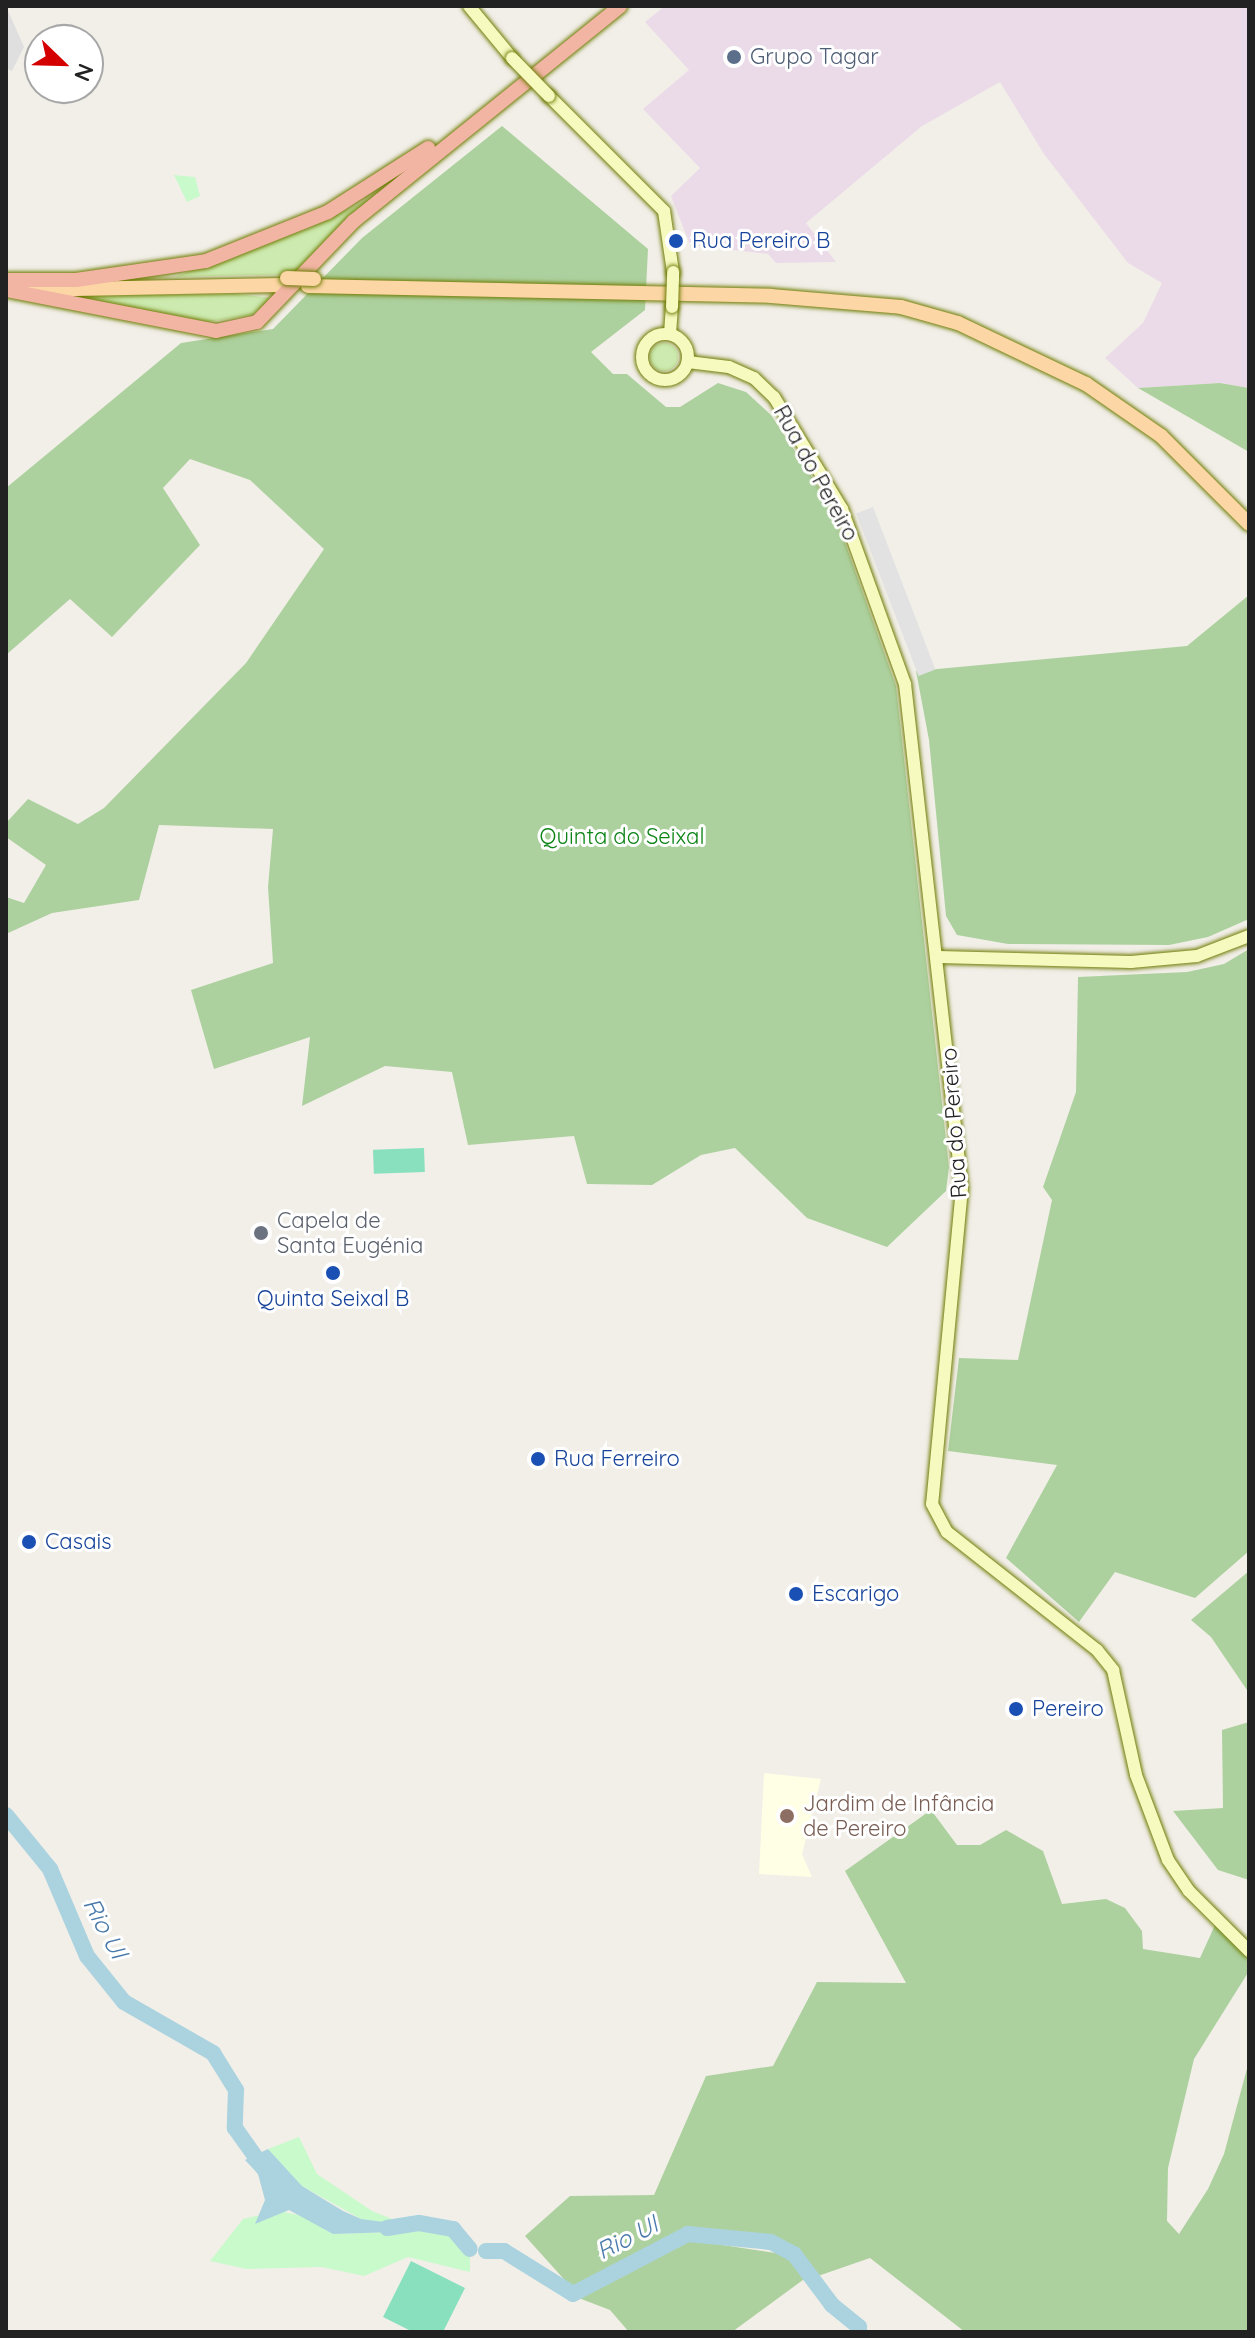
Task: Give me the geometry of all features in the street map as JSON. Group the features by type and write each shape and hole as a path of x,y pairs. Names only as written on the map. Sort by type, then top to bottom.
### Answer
{"highway":[{"path":"8,287 206,261 328,212 406,164 610,6"},
{"path":"8,287 216,331 257,322 354,221 620,6"}],"main road":[{"path":"469,6 512,58 664,211 673,272 670,334"},
{"path":"76,280 771,289 905,301 973,323 1089,379 1167,430 1249,510"},
{"path":"8,287 284,282"},
{"path":"311,282 771,296 901,307 958,323 1086,384 1161,436 1249,524"},
{"path":"670,334 683,341 688,362 680,375 666,380 646,371 642,356 646,343 670,334"},
{"name":"Rua do Pereiro","path":"688,362 729,367 754,378 774,397 842,509 863,559 905,684 939,957 962,1188 932,1504 947,1532 1097,1650 1113,1670 1136,1775 1178,1876 1249,1951"},
{"path":"939,957 1131,962 1197,956 1249,936"}],"shaded area":[{"path":"6,6 24,47 12,71 6,68"},
{"path":"665,6 1249,6 1249,388 1220,383 1138,388 1105,358 1143,323 1162,283 1128,263 1044,154 1000,82 922,126 806,223 836,262 776,263 768,254 690,245 671,196 700,168 643,109 689,70 645,22"},
{"path":"873,507 935,669 919,676 856,513"},
{"name":"Jardim de Infância de Pereiro","path":"764,1773 821,1779 802,1854 812,1877 759,1874"}],"green space":[{"name":"Quinta do Seixal","path":"502,126 648,249 645,310 591,352 613,374 627,374 666,407 680,407 718,383 746,392 771,415 833,509 896,686 949,1167 946,1191 887,1247 807,1218 735,1148 701,1155 652,1185 587,1184 574,1136 468,1145 452,1072 385,1066 302,1106 310,1037 214,1069 191,990 273,963 268,887 273,829 159,825 139,900 52,913 6,934 6,897 24,903 46,865 6,837 6,823 28,799 78,824 104,808 246,663 324,549 250,480 190,459 163,488 200,545 112,637 70,599 6,655 6,488 181,343 273,329 362,238"},
{"path":"174,175 195,177 200,196 187,202"},
{"path":"385,191 302,274 174,277 312,227"},
{"path":"236,294 273,298 251,315 208,322 67,296"},
{"path":"664,343 674,347 678,357 674,367 664,371 654,367 650,357 654,347"},
{"path":"1220,383 1249,388 1249,452 1138,388"},
{"path":"1249,595 1249,919 1208,937 1169,945 1008,944 957,935 946,916 929,740 916,671 1187,646"},
{"path":"1249,949 1249,1551 1195,1598 1115,1572 1079,1622 1006,1558 1057,1465 948,1451 959,1358 1018,1360 1052,1200 1043,1187 1076,1092 1078,977 1187,972 1224,964"},
{"path":"424,1148 425,1172 374,1174 373,1150"},
{"path":"1249,1571 1249,1693 1211,1637 1191,1620"},
{"path":"1249,1722 1249,1880 1218,1870 1173,1811 1223,1808 1222,1730"},
{"path":"931,1810 957,1845 980,1845 1006,1830 1043,1851 1062,1904 1106,1899 1125,1908 1142,1931 1143,1949 1200,1958 1215,1925 1249,1959 1249,1971 1194,2059 1168,2168 1167,2221 1179,2234 1208,2189 1224,2154 1249,2061 1249,2332 965,2332 870,2258 818,2276 797,2250 774,2238 688,2228 571,2287 525,2236 570,2196 654,2195 706,2076 773,2066 817,1982 906,1983 845,1871"},
{"path":"299,2137 317,2174 372,2211 407,2225 453,2229 470,2249 470,2272 408,2257 364,2276 322,2267 247,2269 210,2261 243,2219 279,2211 303,2216 333,2234 392,2232 406,2226 361,2219 302,2186 268,2149"},
{"path":"689,2240 789,2255 807,2277 732,2332 629,2332 610,2310 576,2297"},
{"path":"411,2261 465,2288 443,2332 413,2332 383,2317"}],"water":[{"path":"268,2149 302,2186 343,2211 361,2219 407,2225 393,2232 333,2234 289,2210 255,2224 265,2200 258,2174 245,2160"}],"waterway":[{"name":"Rio Ul","path":"6,1815 50,1869 87,1956 124,2002 213,2053 236,2090 235,2128 267,2173"},
{"path":"387,2228 419,2223 453,2229 470,2249"},
{"name":"Rio Ul","path":"486,2251 504,2251 573,2294 688,2234 771,2242 794,2254 832,2305 859,2327 858,2332"}],"place":[{"name":"Grupo Tagar","path":"734,57"},
{"name":"Rua Pereiro B","path":"676,241"},
{"name":"Capela de Santa Eugénia","path":"261,1233"},
{"name":"Quinta Seixal B","path":"333,1273"},
{"name":"Rua Ferreiro","path":"538,1459"},
{"name":"Casais","path":"29,1542"},
{"name":"Escarigo","path":"796,1594"},
{"name":"Pereiro","path":"1016,1709"},
{"name":"Jardim de Infância de Pereiro","path":"787,1816"}]}
